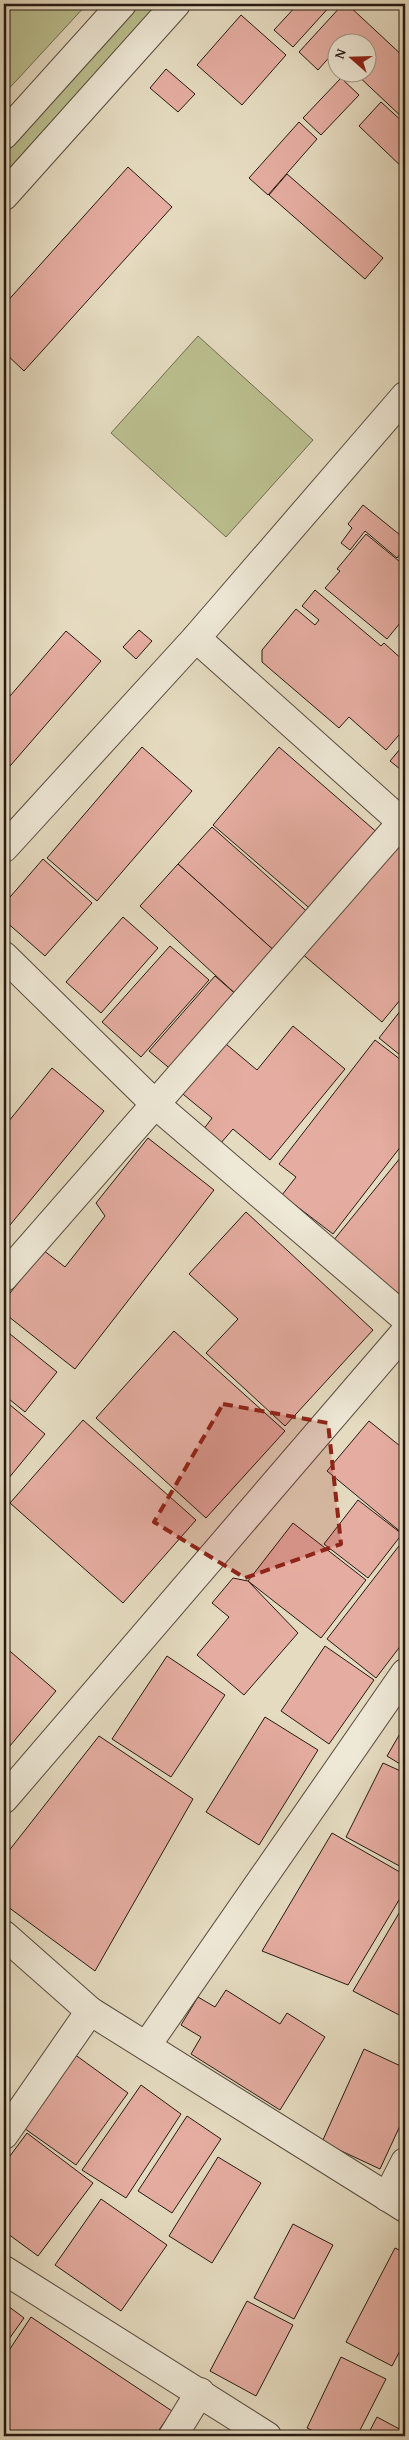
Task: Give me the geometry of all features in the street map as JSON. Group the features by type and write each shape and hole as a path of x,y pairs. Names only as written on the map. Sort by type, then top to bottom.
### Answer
{"street":[{"path":"4,134 122,4"},
{"path":"4,196 176,4"},
{"path":"4,848 196,638 405,396"},
{"path":"4,1277 404,824 196,638"},
{"path":"4,956 155,1104 405,1318"},
{"path":"4,1799 405,1332"},
{"path":"147,2045 405,1673"},
{"path":"4,1934 90,2011 396,2203 405,2162"},
{"path":"4,2135 90,2011"},
{"path":"4,2270 267,2436"},
{"path":"173,2436 200,2392"}],"highlighted area":[{"path":"223,1404 328,1423 341,1544 245,1578 154,1522"}],"green space":[{"path":"4,4 87,4 4,94"},
{"path":"141,4 158,4 4,174 4,155"},
{"path":"198,336 313,440 226,537 111,433"}],"building":[{"path":"298,4 332,4 293,47 274,30"},
{"path":"343,4 347,4 405,58 405,120 365,82 376,82 376,32 326,32 326,61 318,70 299,52"},
{"path":"241,15 286,55 242,105 197,65"},
{"path":"166,69 195,94 178,112 150,88"},
{"path":"337,82 345,82 359,95 321,135 303,118"},
{"path":"381,102 405,124 405,170 359,126"},
{"path":"299,122 317,139 268,195 249,178"},
{"path":"128,167 172,207 24,371 4,352 4,305"},
{"path":"287,174 383,258 365,279 269,195"},
{"path":"363,505 405,539 405,548 397,558 365,531 350,550 341,543 352,528 348,524"},
{"path":"366,534 405,566 405,617 387,639 325,588 340,571 337,569"},
{"path":"315,590 381,646 384,643 405,662 405,728 386,750 349,717 339,728 262,662 262,650 296,609 315,625 319,620 302,606"},
{"path":"139,630 152,641 136,659 123,647"},
{"path":"66,631 101,661 4,773 4,703"},
{"path":"405,743 405,773 390,761"},
{"path":"142,747 192,791 97,901 47,858"},
{"path":"279,747 380,835 314,912 213,825"},
{"path":"212,827 312,916 278,954 178,864"},
{"path":"394,840 405,850 405,994 382,1022 300,952"},
{"path":"43,859 92,903 45,956 4,920 4,904"},
{"path":"178,864 278,954 239,997 140,906"},
{"path":"123,917 158,948 101,1013 66,982"},
{"path":"170,946 209,980 141,1057 102,1022"},
{"path":"215,976 239,997 174,1072 149,1051"},
{"path":"405,1005 405,1059 379,1038"},
{"path":"293,1026 345,1069 270,1160 233,1129 220,1144 203,1130 212,1118 178,1090 220,1039 257,1070"},
{"path":"375,1040 405,1063 405,1141 333,1234 282,1195 296,1177 279,1164"},
{"path":"52,1068 104,1111 10,1225 4,1220 4,1127"},
{"path":"148,1138 214,1190 75,1369 4,1313 4,1301 43,1250 65,1267 105,1216 96,1203"},
{"path":"405,1152 405,1301 333,1241"},
{"path":"246,1212 373,1330 285,1426 206,1353 238,1319 189,1274"},
{"path":"174,1331 285,1431 206,1518 96,1418"},
{"path":"10,1334 57,1372 25,1412 4,1395 4,1342"},
{"path":"4,1400 45,1434 8,1479 4,1475"},
{"path":"83,1420 196,1520 123,1603 10,1503"},
{"path":"369,1421 405,1450 405,1529 402,1533 327,1471"},
{"path":"358,1500 402,1534 368,1578 324,1544"},
{"path":"293,1523 366,1580 321,1638 248,1581"},
{"path":"402,1542 405,1545 405,1640 376,1678 327,1639"},
{"path":"233,1578 248,1581 298,1633 244,1695 197,1655 229,1617 212,1603"},
{"path":"4,1646 56,1691 4,1753"},
{"path":"325,1646 374,1680 329,1744 281,1711"},
{"path":"167,1656 225,1695 171,1777 112,1739"},
{"path":"265,1717 318,1750 259,1845 206,1812"},
{"path":"405,1725 405,1767 387,1756"},
{"path":"99,1736 193,1799 95,1971 4,1904 4,1857"},
{"path":"383,1763 405,1773 405,1869 346,1837"},
{"path":"332,1833 405,1875 405,1890 348,1985 262,1951"},
{"path":"405,1903 405,2018 353,1991"},
{"path":"226,1990 280,2024 287,2013 325,2037 280,2110 191,2054 201,2037 181,2025 198,1997 215,2007"},
{"path":"364,2049 405,2068 405,2115 380,2169 322,2142"},
{"path":"74,2054 128,2093 76,2165 21,2126"},
{"path":"141,2085 181,2114 126,2198 82,2170"},
{"path":"187,2116 221,2139 172,2213 138,2191"},
{"path":"27,2133 93,2183 38,2256 4,2231 4,2164"},
{"path":"218,2157 261,2183 212,2263 169,2236"},
{"path":"101,2199 167,2245 121,2311 55,2265"},
{"path":"293,2224 333,2245 294,2319 254,2298"},
{"path":"395,2248 405,2253 405,2341 392,2366 346,2342"},
{"path":"247,2301 293,2325 256,2396 210,2371"},
{"path":"4,2303 24,2318 4,2346"},
{"path":"31,2317 172,2411 155,2436 4,2436 4,2358"},
{"path":"341,2357 386,2379 357,2436 324,2436 307,2428"},
{"path":"377,2417 405,2432 405,2436 367,2436"}]}
